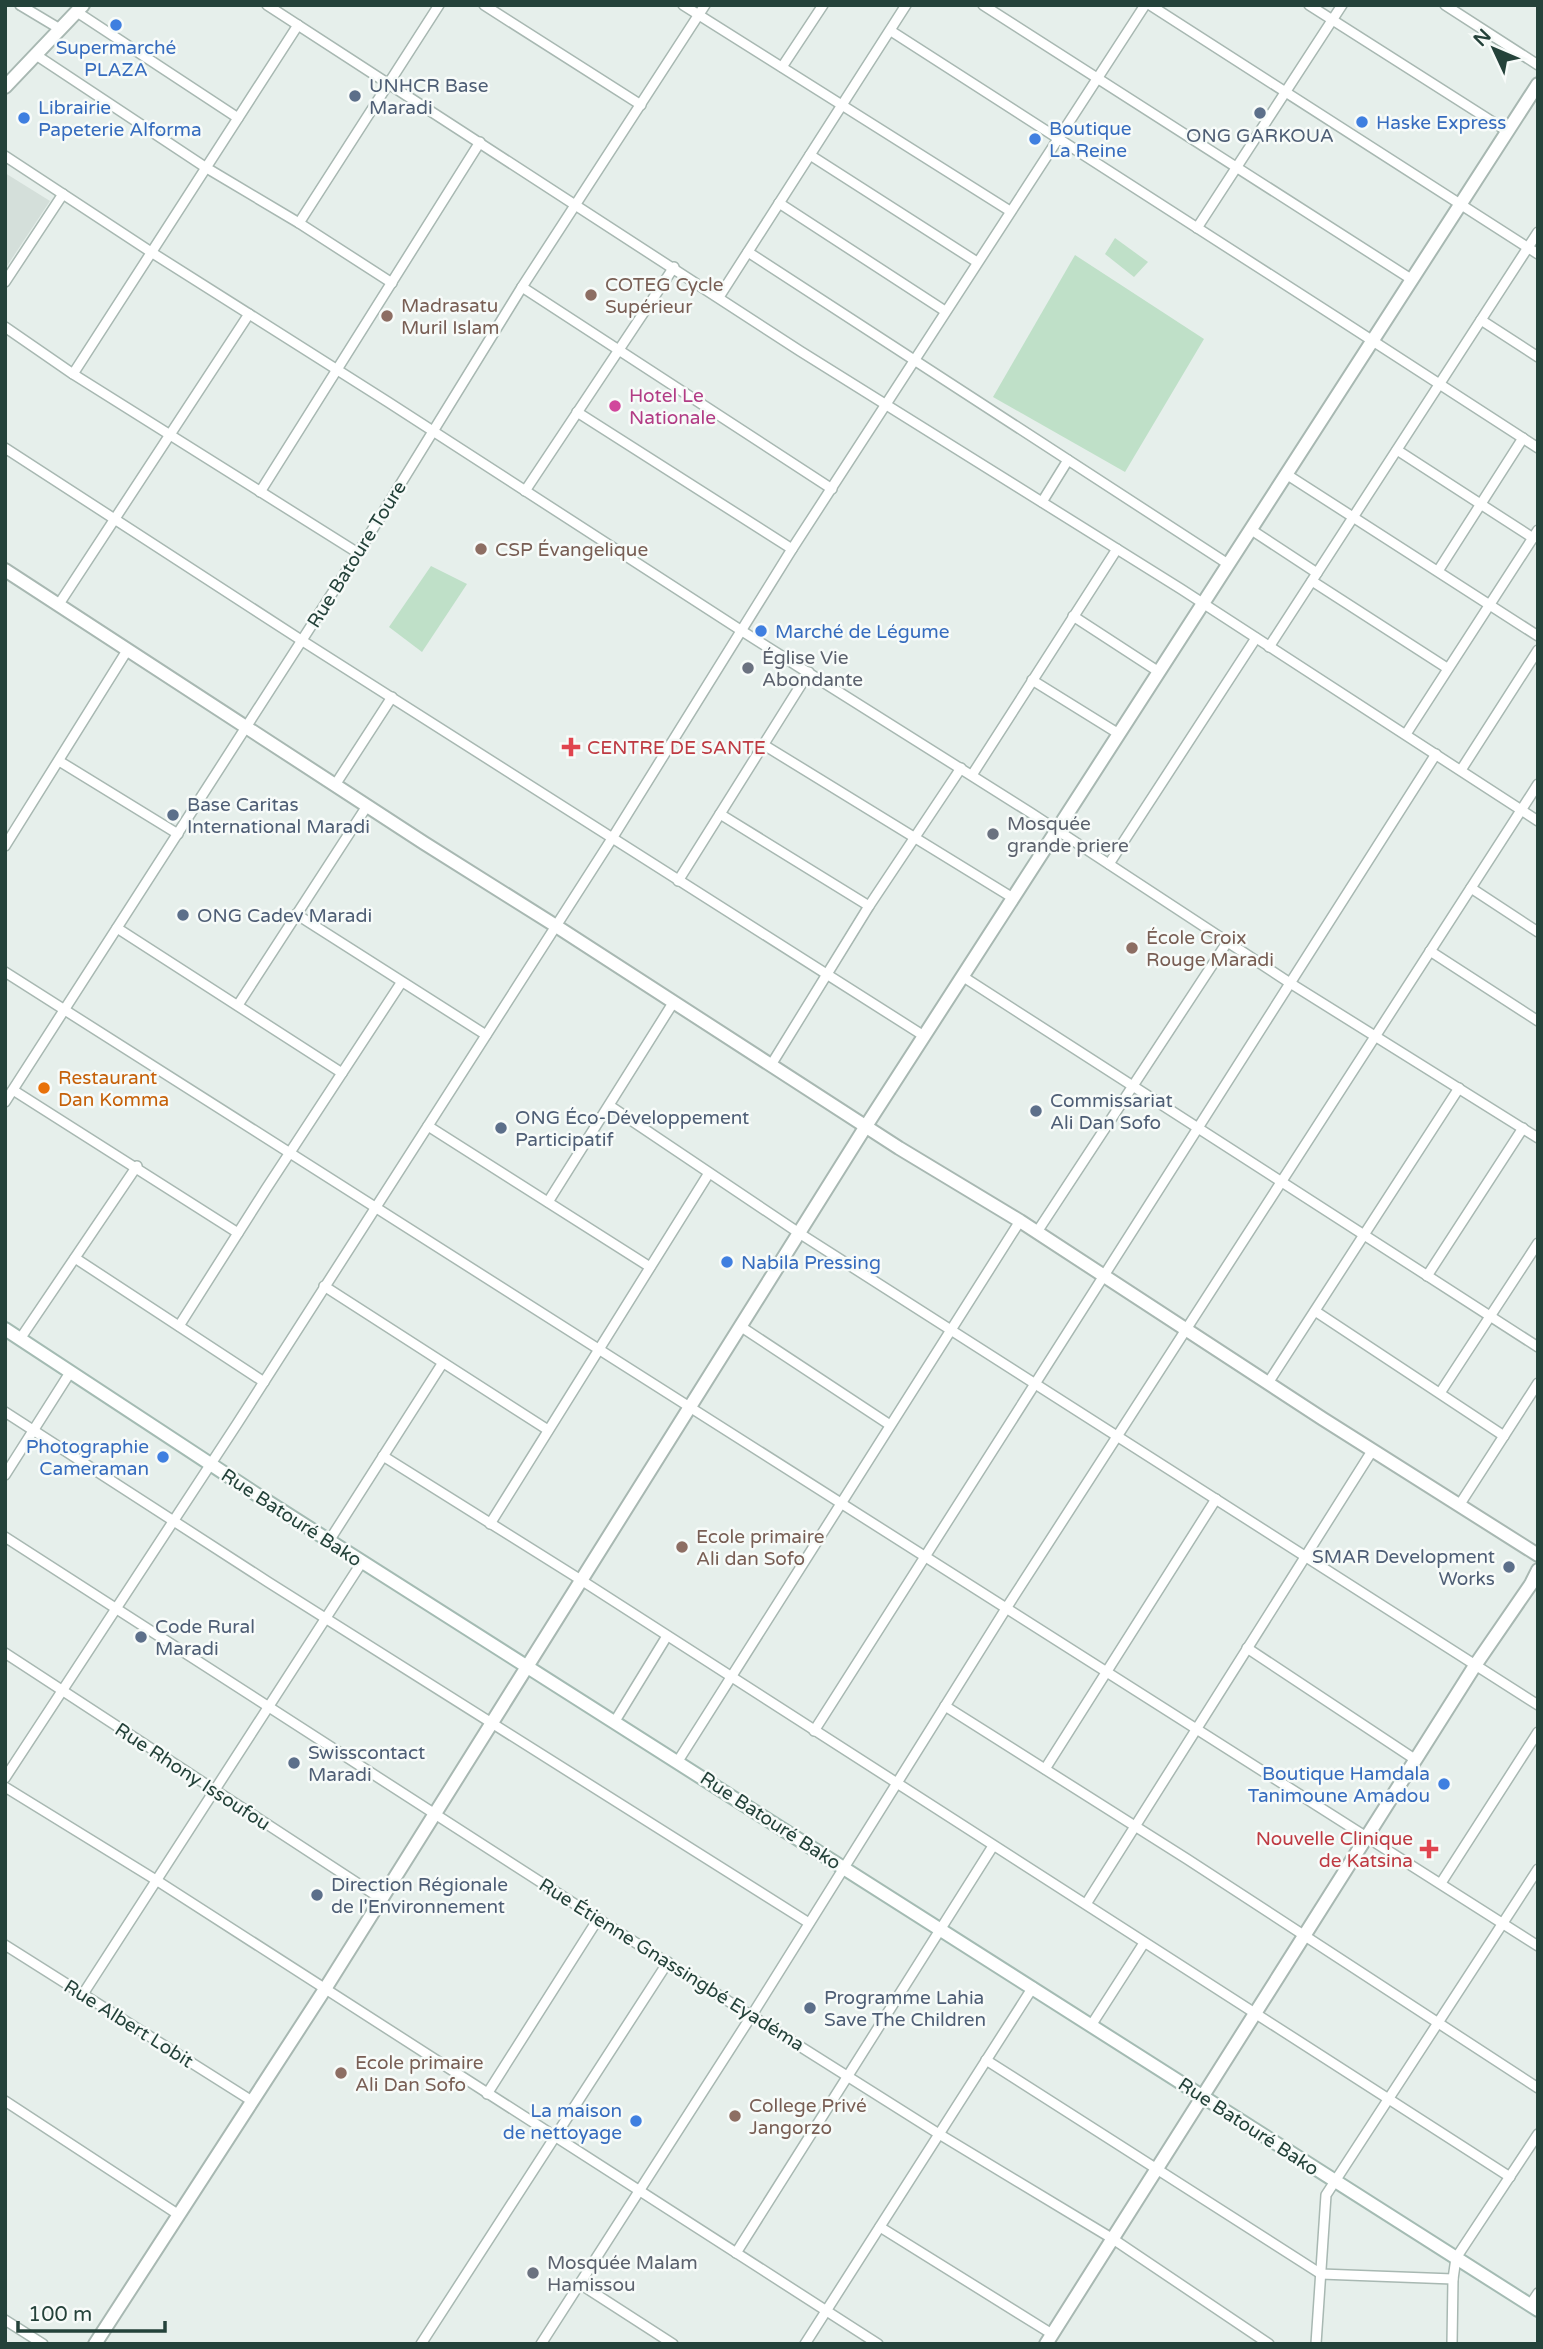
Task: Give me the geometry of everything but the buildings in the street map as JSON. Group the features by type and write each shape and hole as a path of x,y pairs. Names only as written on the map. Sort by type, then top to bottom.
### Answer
{"street":[{"path":"20,5 60,29"},
{"path":"267,5 885,404 1203,603 1538,821"},
{"path":"299,223 439,5"},
{"path":"484,5 641,105"},
{"path":"683,5 1010,211"},
{"name":"Rue Batoure Toure","path":"5,1102 358,553 522,287 705,5"},
{"path":"782,68 823,5"},
{"path":"719,297 906,5"},
{"path":"983,5 1411,279"},
{"path":"5,1778 211,1465 613,837 885,404 1147,5 1538,254"},
{"path":"1309,5 1507,131"},
{"path":"1197,228 1342,5"},
{"path":"1445,5 1538,65"},
{"path":"5,87 80,8 238,118"},
{"path":"73,374 298,25"},
{"path":"891,31 1538,448"},
{"path":"36,55 205,167 299,223 391,283"},
{"path":"95,2344 325,1989 866,1126 1538,84"},
{"path":"260,492 480,142"},
{"path":"810,155 977,262"},
{"path":"5,156 742,631 972,775 1290,983 1538,1138"},
{"path":"5,282 63,194"},
{"path":"779,203 945,311"},
{"path":"1269,647 1538,232"},
{"path":"748,252 1228,564"},
{"path":"525,491 674,267"},
{"path":"522,287 832,489"},
{"path":"60,604 249,314"},
{"path":"1481,320 1538,357"},
{"path":"5,327 73,374 358,553"},
{"path":"577,412 792,549"},
{"path":"1438,571 1523,438"},
{"path":"5,448 301,640 924,1036"},
{"path":"1397,450 1480,505 1535,534 1406,734"},
{"path":"1042,502 1068,460"},
{"path":"1286,474 1538,636"},
{"path":"1250,529 1447,668"},
{"path":"972,775 1117,549"},
{"path":"5,570 673,1003 1020,1221 1538,1555"},
{"path":"1073,616 1159,672"},
{"path":"1109,864 1256,638"},
{"path":"5,846 128,649"},
{"path":"1461,770 1538,650"},
{"path":"678,881 810,672"},
{"path":"1032,680 1119,734"},
{"path":"335,785 392,697"},
{"path":"764,745 1013,898"},
{"path":"814,1731 1436,754"},
{"path":"59,761 177,834"},
{"path":"771,1065 869,906 961,768"},
{"path":"541,2344 752,2015 1007,1607 1538,784"},
{"path":"238,1005 367,806"},
{"path":"720,814 869,906"},
{"path":"1471,888 1538,932"},
{"path":"296,914 486,1035"},
{"path":"117,928 342,1073"},
{"path":"1037,1232 1228,941"},
{"path":"1430,951 1538,1021"},
{"path":"5,972 1538,1945"},
{"path":"962,976 1538,1347"},
{"path":"179,1326 401,983"},
{"path":"548,1202 673,1003"},
{"path":"1268,1383 1459,1088"},
{"path":"13,1090 238,1233"},
{"path":"610,1106 799,1233 1538,1705"},
{"path":"428,1126 650,1268"},
{"path":"1427,1276 1523,1128"},
{"path":"20,1339 136,1166"},
{"path":"490,1524 709,1173"},
{"path":"678,1761 1020,1221"},
{"path":"1440,1393 1538,1243"},
{"path":"75,1258 264,1382"},
{"path":"324,1286 548,1430"},
{"path":"1315,1311 1504,1436"},
{"path":"740,1326 890,1424"},
{"name":"Rue Batouré Bako","path":"5,1329 362,1562 1092,2024 1534,2308"},
{"path":"330,1541 442,1364"},
{"path":"5,1475 71,1371"},
{"path":"1460,1504 1538,1383"},
{"path":"5,1412 809,1923"},
{"path":"1086,1904 1373,1451"},
{"path":"383,1456 581,1580 1510,2177"},
{"path":"1045,1769 1216,1499"},
{"name":"Rue Étienne Gnassingbé Eyadéma","path":"5,1537 598,1919 939,2134 1113,2239 1269,2344"},
{"path":"83,1994 362,1562"},
{"path":"880,2227 1049,2339 1476,1664 1534,1581 1538,1570"},
{"path":"615,1721 667,1636"},
{"path":"1247,1648 1416,1760"},
{"name":"Rue Rhony Issoufou","path":"5,1653 380,1898"},
{"path":"945,1706 1538,2088"},
{"path":"1441,1884 1538,1732"},
{"path":"5,1787 156,1880 878,2344"},
{"path":"736,2253 993,1846"},
{"path":"1316,2344 1324,2201 1334,2181 1538,1869"},
{"path":"487,2094 598,1919"},
{"path":"1092,2024 1144,1943"},
{"name":"Rue Albert Lobit","path":"5,1945 252,2101"},
{"path":"421,2344 668,1962"},
{"path":"805,2344 1033,1987"},
{"path":"986,2060 1321,2274 1453,2279"},
{"path":"5,2101 178,2215"},
{"path":"1451,2344 1456,2258 1538,2134"},
{"path":"580,2284 673,2344"},
{"path":"1534,2308 1538,2293"},
{"path":"5,2320 43,2344"}],"shaded area":[{"path":"5,173 50,201 5,269"}],"green space":[{"path":"1115,238 1148,262 1134,277 1105,254"},
{"path":"1075,255 1204,339 1125,472 993,397"},
{"path":"431,566 467,584 422,652 389,627"}],"place":[{"name":"Supermarché PLAZA","path":"116,25"},
{"name":"UNHCR Base Maradi","path":"355,96"},
{"name":"ONG GARKOUA","path":"1260,113"},
{"name":"Librairie Papeterie Alforma","path":"24,118"},
{"name":"Haske Express","path":"1362,122"},
{"name":"Boutique La Reine","path":"1035,139"},
{"name":"COTEG Cycle Supérieur","path":"591,295"},
{"name":"Madrasatu Muril Islam","path":"387,316"},
{"name":"Hotel Le Nationale","path":"615,406"},
{"name":"CSP Évangelique","path":"481,549"},
{"name":"Marché de Légume","path":"761,631"},
{"name":"Église Vie Abondante","path":"748,668"},
{"name":"CENTRE DE SANTE","path":"571,747"},
{"name":"Base Caritas International Maradi","path":"173,815"},
{"name":"Mosquée grande priere","path":"993,834"},
{"name":"ONG Cadev Maradi","path":"183,915"},
{"name":"École Croix Rouge Maradi","path":"1132,948"},
{"name":"Restaurant Dan Komma","path":"44,1088"},
{"name":"Commissariat Ali Dan Sofo","path":"1036,1111"},
{"name":"ONG Éco-Développement Participatif","path":"501,1128"},
{"name":"Nabila Pressing","path":"727,1262"},
{"name":"Photographie Cameraman","path":"163,1457"},
{"name":"Ecole primaire Ali dan Sofo","path":"682,1547"},
{"name":"SMAR Development Works","path":"1509,1567"},
{"name":"Code Rural Maradi","path":"141,1637"},
{"name":"Swisscontact Maradi","path":"294,1763"},
{"name":"Boutique Hamdala Tanimoune Amadou","path":"1444,1784"},
{"name":"Nouvelle Clinique de Katsina","path":"1429,1849"},
{"name":"Direction Régionale de l'Environnement","path":"317,1895"},
{"name":"Programme Lahia Save The Children","path":"810,2008"},
{"name":"Ecole primaire Ali Dan Sofo","path":"341,2073"},
{"name":"College Privé Jangorzo","path":"735,2116"},
{"name":"La maison de nettoyage","path":"636,2121"},
{"name":"Mosquée Malam Hamissou","path":"533,2273"}]}
